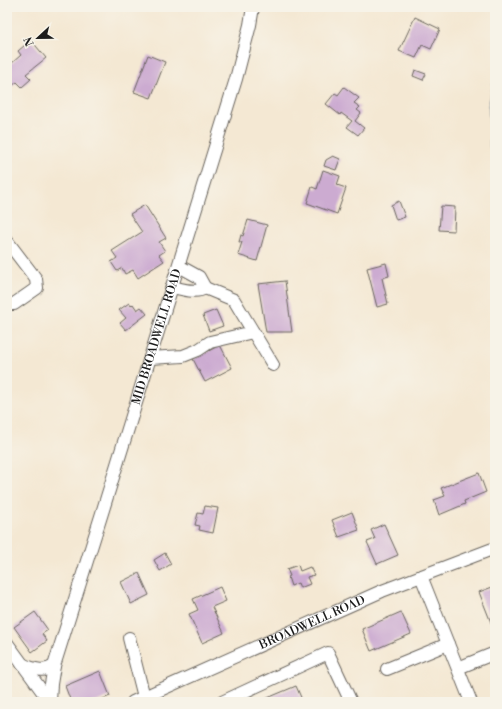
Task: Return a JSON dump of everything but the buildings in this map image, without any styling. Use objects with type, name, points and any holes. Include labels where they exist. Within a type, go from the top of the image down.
[{"type":"street","name":"MID BROADWELL ROAD","points":[[50,702],[50,684],[54,666],[236,79],[250,25],[253,7]]},
{"type":"street","points":[[7,241],[36,279],[37,288],[14,304],[7,304]]},
{"type":"street","points":[[179,266],[199,277],[205,288],[234,300],[273,365]]},
{"type":"street","points":[[172,287],[191,291],[202,290],[205,288]]},
{"type":"street","points":[[150,358],[183,356],[198,350],[210,342],[253,332]]},
{"type":"street","name":"BROADWELL ROAD","points":[[141,700],[367,598],[495,548]]},
{"type":"street","points":[[421,576],[471,702]]},
{"type":"street","points":[[129,638],[141,700]]},
{"type":"street","points":[[7,643],[50,702]]},
{"type":"street","points":[[387,669],[448,644]]},
{"type":"street","points":[[222,702],[328,653],[351,702]]},
{"type":"street","points":[[458,668],[495,653]]},
{"type":"street","points":[[22,664],[36,670],[42,670],[54,666]]},
{"type":"water","points":[[495,75],[495,160],[490,147],[489,105]]}]
